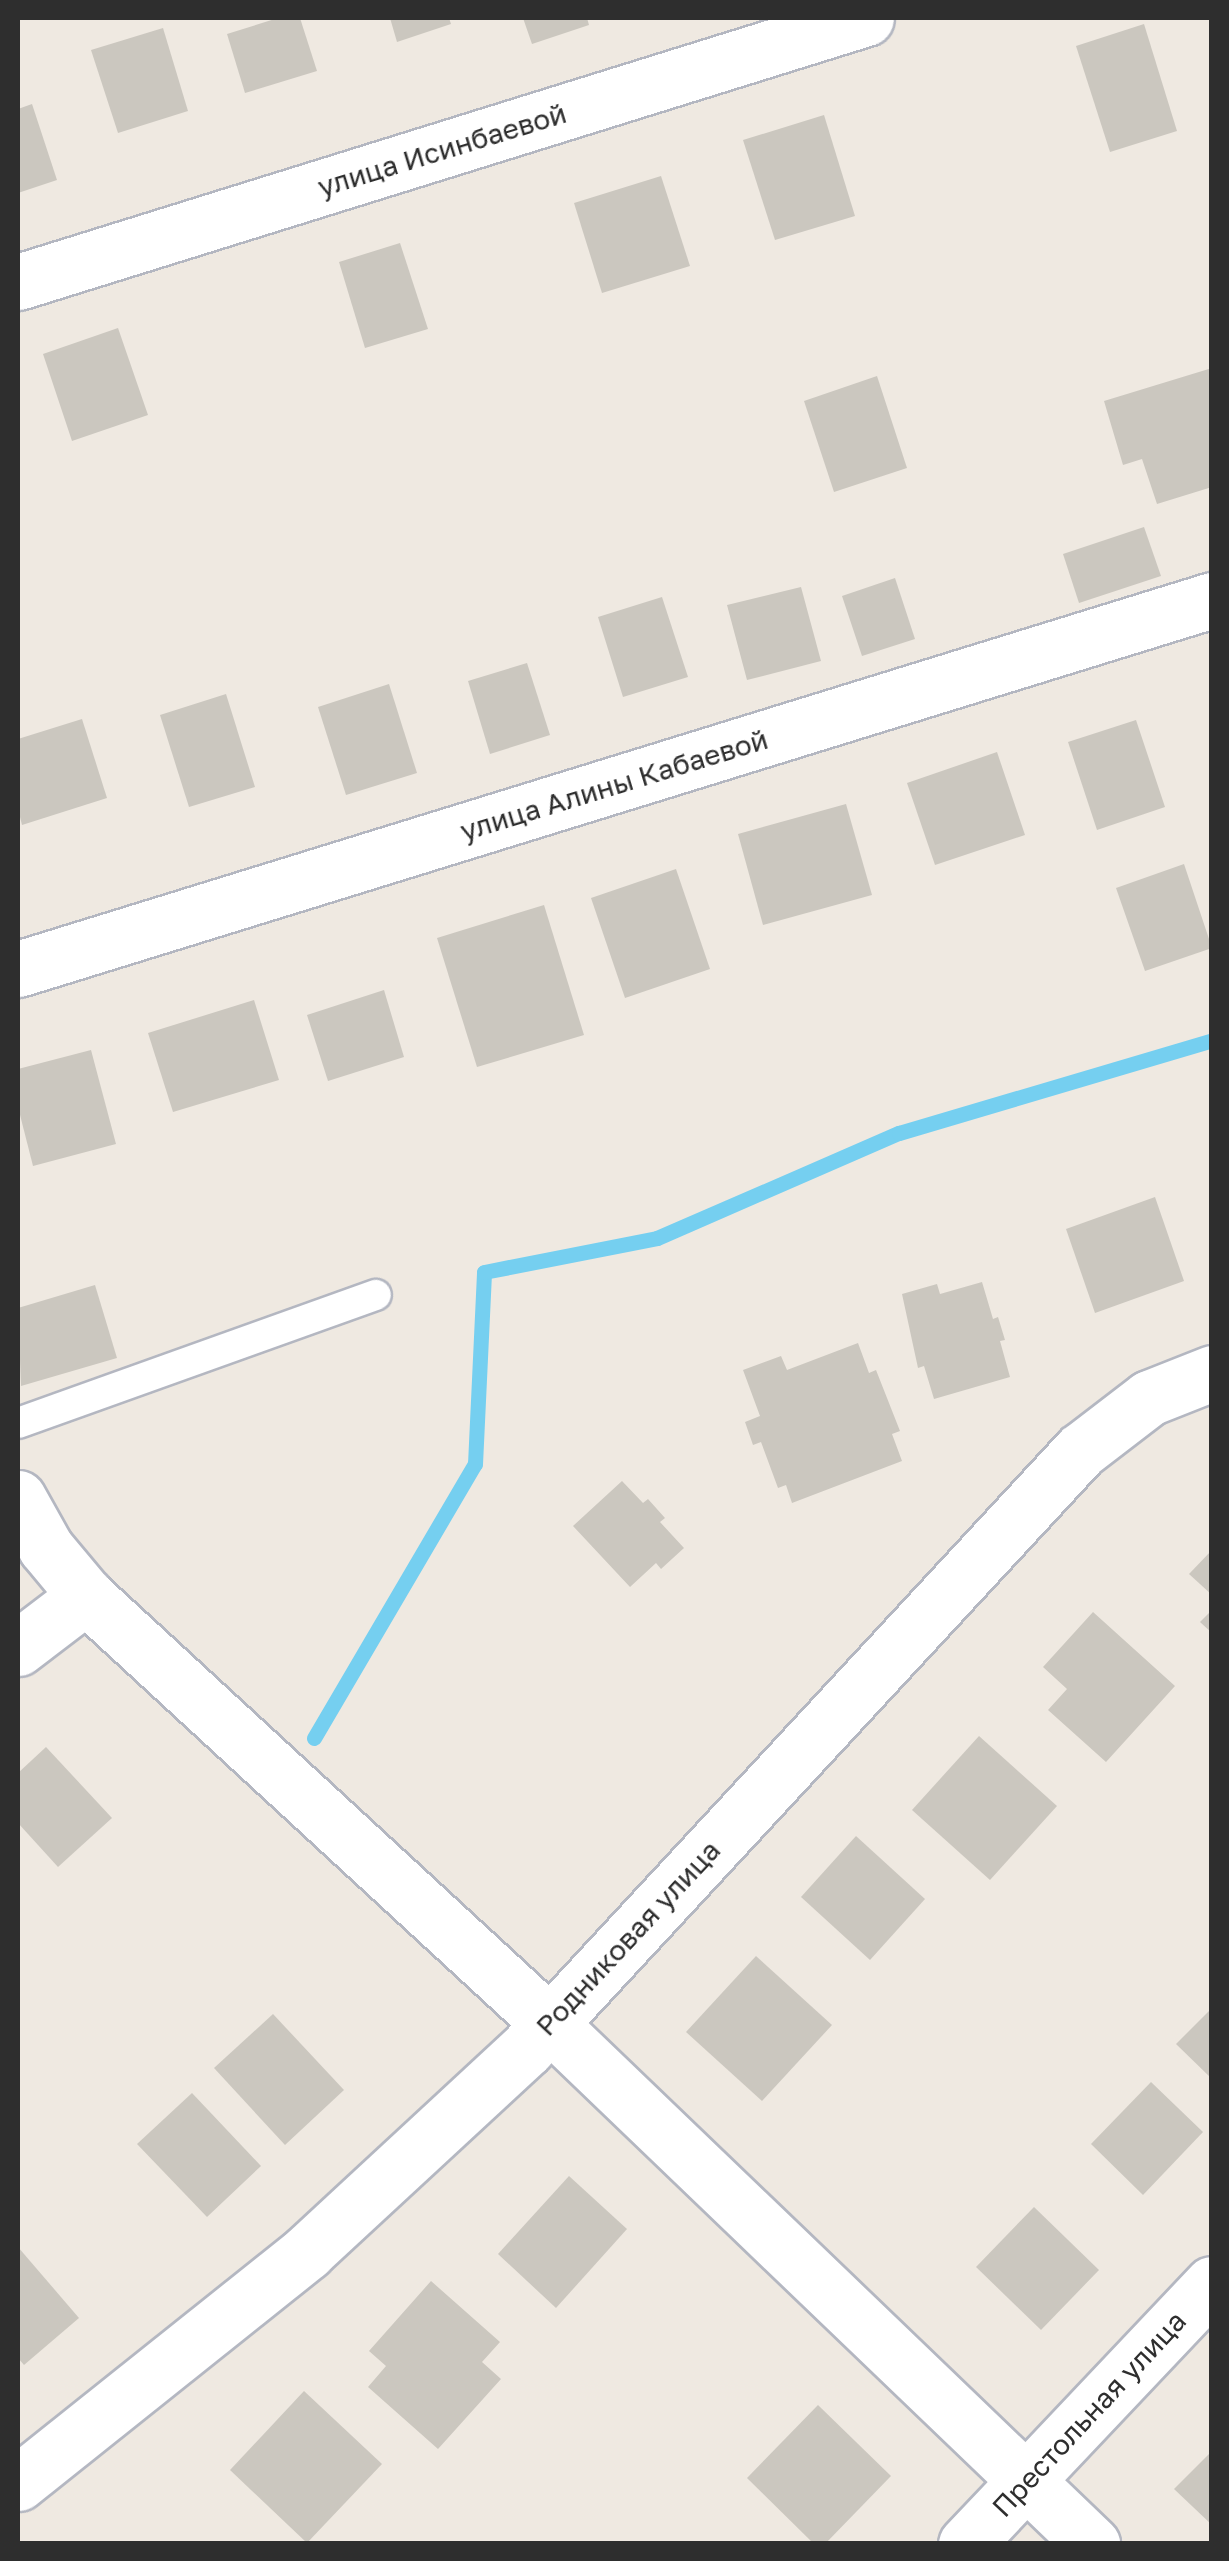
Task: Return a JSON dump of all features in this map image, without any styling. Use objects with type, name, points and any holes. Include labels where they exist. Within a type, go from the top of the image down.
[{"type":"street","name":"улица Исинбаевой","points":[[18,282],[866,18]]},
{"type":"street","name":"улица Алины Кабаевой","points":[[18,969],[1212,600]]},
{"type":"street","name":"Родниковая улица","points":[[18,2482],[307,2252],[549,2023],[1080,1451],[1150,1398],[1212,1373]]},
{"type":"street","points":[[18,1498],[46,1548],[86,1596],[549,2023],[1092,2544]]},
{"type":"street","points":[[18,1648],[86,1596]]},
{"type":"street","name":"Престольная улица","points":[[966,2544],[1212,2284]]},
{"type":"lane","points":[[18,1423],[376,1296]]},
{"type":"building","points":[[278,18],[300,18],[317,71],[245,93],[227,34]]},
{"type":"building","points":[[390,18],[449,18],[451,24],[397,42]]},
{"type":"building","points":[[523,18],[587,18],[589,25],[532,44]]},
{"type":"building","points":[[1144,24],[1177,131],[1110,152],[1076,46]]},
{"type":"building","points":[[163,28],[188,111],[118,133],[91,50]]},
{"type":"building","points":[[32,104],[57,180],[18,193],[18,109]]},
{"type":"building","points":[[824,115],[855,216],[775,240],[743,140]]},
{"type":"building","points":[[661,176],[690,266],[602,293],[574,203]]},
{"type":"building","points":[[400,243],[428,329],[365,348],[339,262]]},
{"type":"building","points":[[118,328],[148,415],[72,441],[43,354]]},
{"type":"building","points":[[1212,368],[1212,487],[1157,504],[1142,459],[1123,465],[1104,401]]},
{"type":"building","points":[[877,376],[907,468],[834,492],[804,401]]},
{"type":"building","points":[[1144,527],[1161,576],[1079,603],[1063,554]]},
{"type":"building","points":[[895,578],[915,639],[862,656],[842,596]]},
{"type":"building","points":[[801,587],[821,661],[747,680],[727,605]]},
{"type":"building","points":[[662,597],[688,677],[623,697],[598,617]]},
{"type":"building","points":[[527,663],[550,735],[490,754],[468,681]]},
{"type":"building","points":[[389,684],[417,773],[346,795],[318,707]]},
{"type":"building","points":[[226,694],[255,787],[189,807],[160,715]]},
{"type":"building","points":[[82,719],[107,798],[22,825],[18,809],[18,739]]},
{"type":"building","points":[[1136,720],[1165,807],[1097,830],[1068,742]]},
{"type":"building","points":[[997,752],[1025,835],[935,865],[907,783]]},
{"type":"building","points":[[846,804],[872,895],[763,925],[738,834]]},
{"type":"building","points":[[1184,864],[1212,948],[1145,971],[1116,888]]},
{"type":"building","points":[[676,869],[710,969],[625,998],[591,898]]},
{"type":"building","points":[[544,905],[584,1035],[477,1067],[437,938]]},
{"type":"building","points":[[384,990],[404,1057],[328,1081],[307,1015]]},
{"type":"building","points":[[254,1000],[279,1080],[173,1112],[148,1033]]},
{"type":"building","points":[[91,1050],[116,1144],[33,1166],[18,1107],[18,1069]]},
{"type":"building","points":[[1155,1197],[1184,1281],[1095,1313],[1066,1229]]},
{"type":"building","points":[[982,1282],[993,1319],[998,1317],[1005,1340],[1000,1341],[1010,1377],[934,1399],[924,1366],[918,1368],[902,1294],[937,1284],[940,1294]]},
{"type":"building","points":[[95,1285],[117,1358],[21,1386],[18,1308]]},
{"type":"building","points":[[858,1343],[869,1373],[876,1370],[900,1431],[892,1434],[902,1461],[792,1503],[786,1485],[778,1488],[761,1442],[753,1445],[745,1422],[760,1416],[743,1370],[781,1356],[787,1370]]},
{"type":"building","points":[[622,1481],[643,1503],[648,1499],[665,1518],[660,1522],[684,1548],[661,1569],[656,1563],[630,1587],[573,1526]]},
{"type":"building","points":[[1212,1550],[1212,1595],[1189,1574]]},
{"type":"building","points":[[1212,1610],[1212,1633],[1200,1622]]},
{"type":"building","points":[[1093,1612],[1175,1686],[1106,1762],[1048,1710],[1067,1689],[1043,1667]]},
{"type":"building","points":[[979,1736],[1057,1806],[990,1880],[912,1810]]},
{"type":"building","points":[[46,1747],[112,1818],[58,1867],[18,1823],[18,1773]]},
{"type":"building","points":[[856,1836],[925,1899],[870,1960],[801,1897]]},
{"type":"building","points":[[756,1956],[832,2025],[762,2101],[686,2032]]},
{"type":"building","points":[[1212,2008],[1212,2079],[1176,2044]]},
{"type":"building","points":[[273,2014],[344,2090],[285,2145],[214,2068]]},
{"type":"building","points":[[1151,2082],[1203,2132],[1143,2195],[1091,2144]]},
{"type":"building","points":[[192,2093],[261,2166],[207,2217],[137,2144]]},
{"type":"building","points":[[569,2176],[627,2229],[556,2308],[498,2254]]},
{"type":"building","points":[[1034,2207],[1099,2270],[1041,2330],[976,2267]]},
{"type":"building","points":[[18,2247],[79,2318],[24,2365],[18,2358]]},
{"type":"building","points":[[431,2281],[500,2342],[482,2362],[501,2379],[438,2449],[368,2387],[386,2366],[369,2351]]},
{"type":"building","points":[[304,2391],[382,2464],[307,2543],[230,2470]]},
{"type":"building","points":[[818,2405],[891,2476],[825,2544],[814,2544],[747,2478]]},
{"type":"building","points":[[1212,2451],[1212,2525],[1174,2489]]},
{"type":"waterway","points":[[314,1738],[475,1464],[484,1272],[657,1238],[899,1133],[1212,1040]]}]
